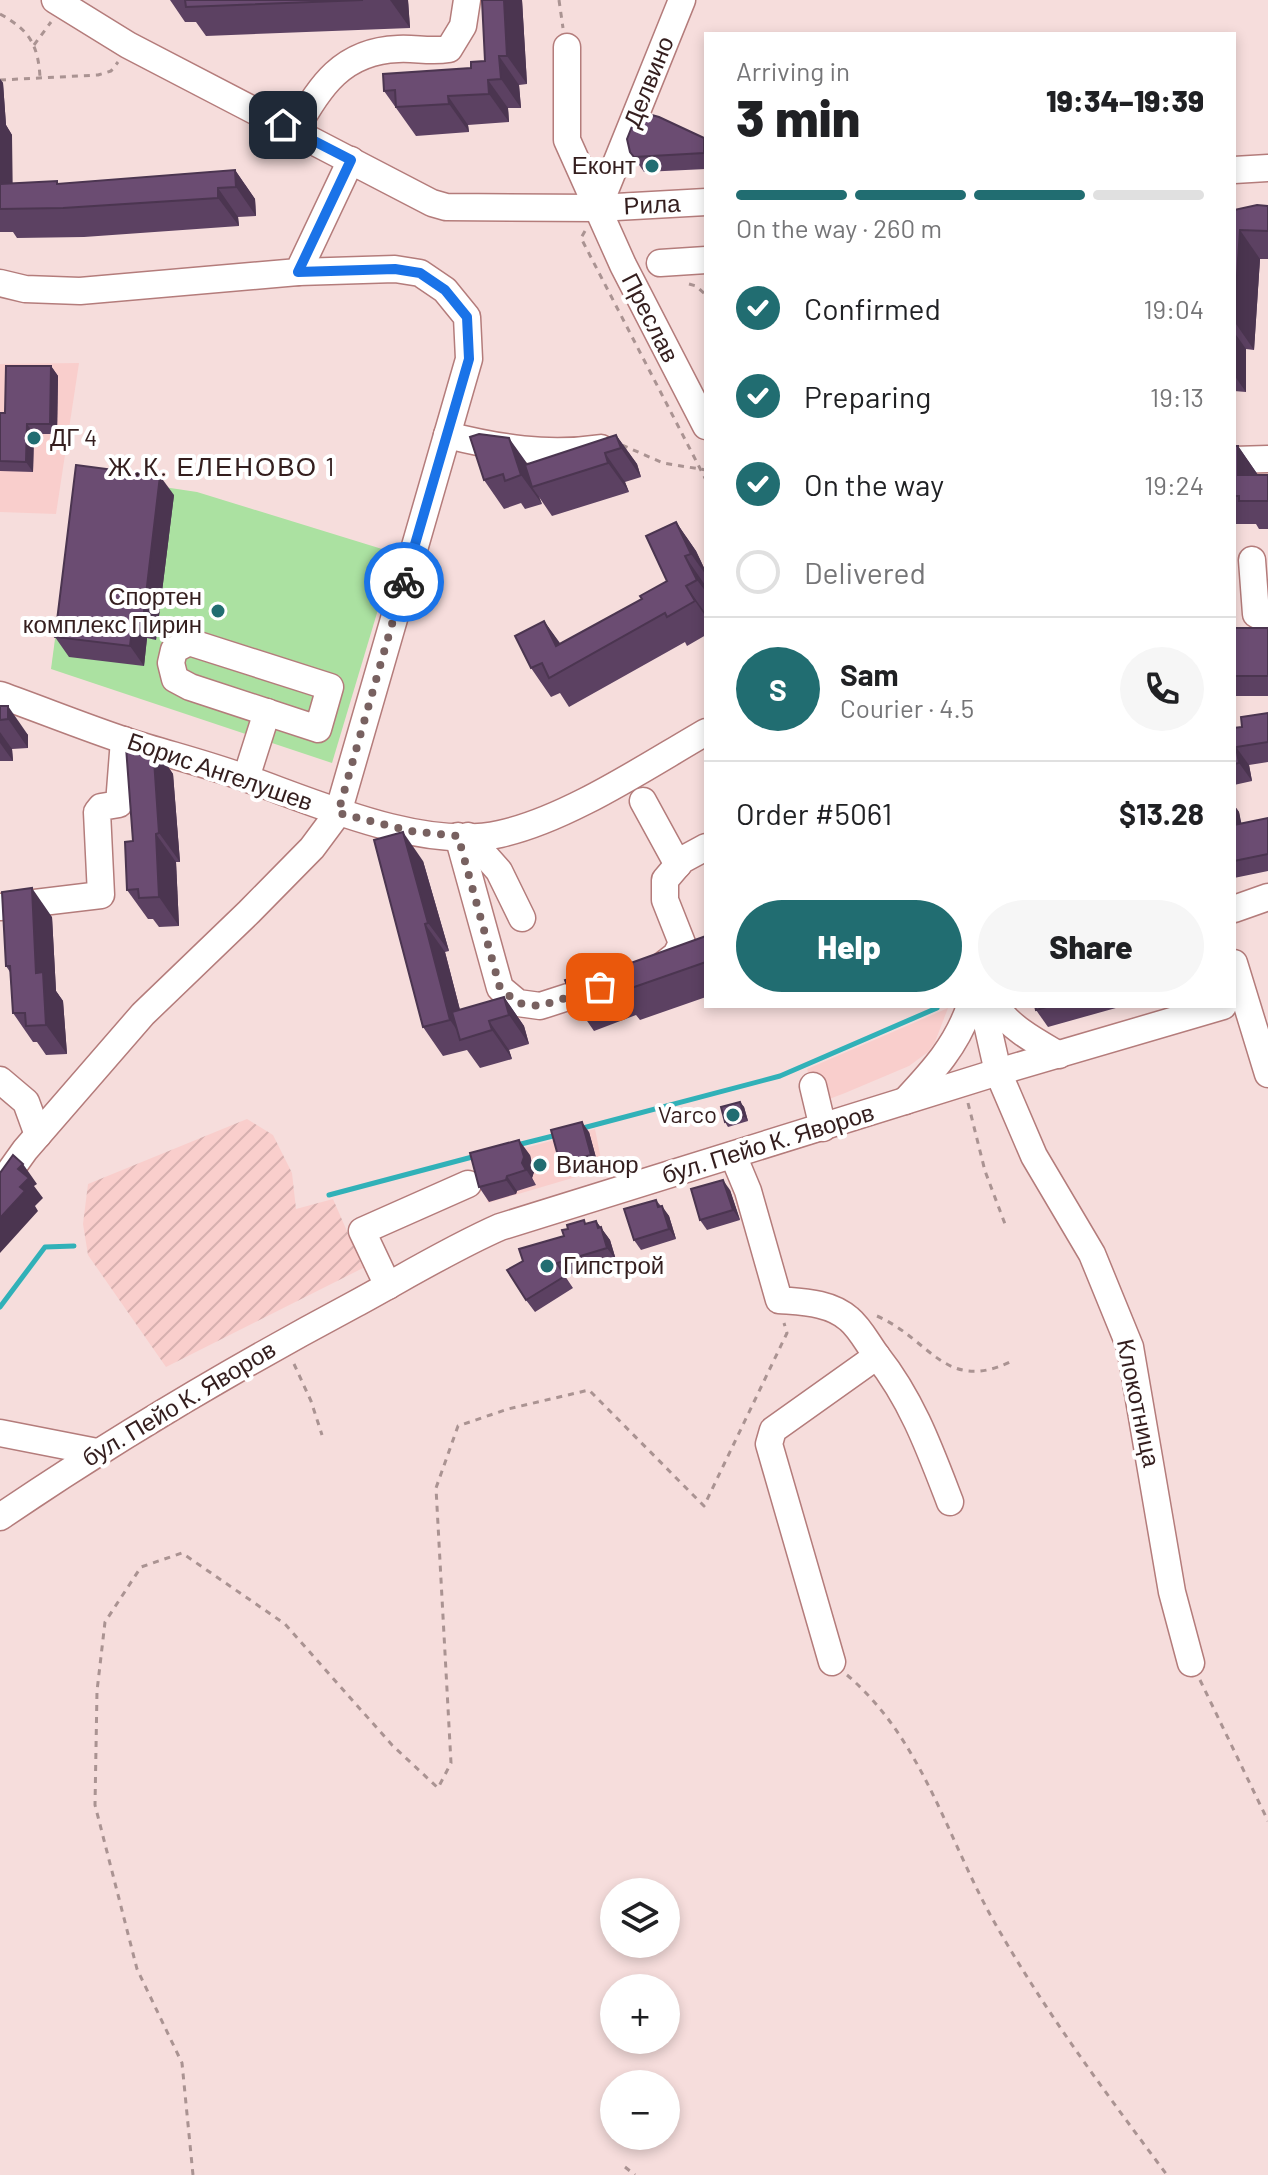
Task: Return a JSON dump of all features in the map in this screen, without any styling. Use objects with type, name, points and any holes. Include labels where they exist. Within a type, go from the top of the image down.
[{"type":"street","points":[[295,131],[308,106],[344,64],[369,52],[449,49],[463,26],[467,0]]},
{"type":"street","name":"Делвино","points":[[598,208],[682,0]]},
{"type":"street","name":"Рила","points":[[55,8],[418,197],[446,207],[598,208],[704,202]]},
{"type":"street","name":"Преслав","points":[[567,47],[567,140],[623,265],[704,422]]},
{"type":"street","points":[[298,272],[351,160]]},
{"type":"street","points":[[1236,170],[1268,168]]},
{"type":"street","points":[[660,263],[704,260]]},
{"type":"street","points":[[0,283],[25,289],[80,291],[298,272],[395,269],[420,273],[445,290],[467,317],[469,359],[338,813],[312,848],[143,1014],[38,1135],[0,1185]]},
{"type":"street","points":[[447,435],[497,448],[550,453],[621,444]]},
{"type":"street","points":[[1236,460],[1268,459]]},
{"type":"street","points":[[1252,560],[1256,614],[1268,620]]},
{"type":"street","points":[[189,642],[204,645],[330,687],[318,729],[267,712],[190,687],[175,679],[171,663],[174,650],[189,642]]},
{"type":"street","name":"Борис Ангелушев","points":[[0,695],[124,740],[246,778],[338,813],[410,831],[463,836],[497,835],[542,822],[704,733]]},
{"type":"street","points":[[246,778],[267,712]]},
{"type":"street","points":[[0,907],[101,895],[97,812],[101,807],[119,804],[124,740]]},
{"type":"street","points":[[643,801],[678,865]]},
{"type":"street","points":[[463,836],[500,988],[518,1003],[540,1006],[660,968],[676,955],[682,943],[665,900],[665,880],[682,860],[704,848]]},
{"type":"street","points":[[463,836],[499,871],[522,918]]},
{"type":"street","points":[[1236,908],[1268,897]]},
{"type":"street","points":[[1236,971],[1243,1000],[1263,1041],[1268,1074]]},
{"type":"street","points":[[904,1103],[951,1047],[963,1028],[969,1008]]},
{"type":"street","points":[[983,1008],[998,1072]]},
{"type":"street","points":[[996,1008],[1007,1022],[1059,1055]]},
{"type":"street","name":"бул. Пейо К. Яворов","points":[[0,1517],[97,1452],[283,1342],[500,1227],[998,1072],[1216,1008]]},
{"type":"street","name":"Клокотница","points":[[998,1072],[1034,1156],[1092,1254],[1130,1347],[1172,1592],[1191,1663]]},
{"type":"street","points":[[0,1080],[26,1102],[38,1135]]},
{"type":"street","points":[[813,1086],[823,1128]]},
{"type":"street","points":[[733,1155],[748,1191],[779,1300],[819,1304],[849,1319],[908,1400],[950,1502]]},
{"type":"street","points":[[388,1286],[362,1231],[468,1184]]},
{"type":"street","points":[[832,1662],[785,1505],[769,1444],[770,1437],[773,1430],[877,1356]]},
{"type":"street","points":[[0,1433],[97,1452]]},
{"type":"path","points":[[559,0],[567,47]]},
{"type":"path","points":[[34,45],[55,8]]},
{"type":"path","points":[[0,14],[18,24],[34,45],[39,59],[40,78]]},
{"type":"path","points":[[0,80],[98,75],[111,71],[122,56]]},
{"type":"path","points":[[581,238],[703,469]]},
{"type":"path","points":[[685,283],[696,286],[704,293]]},
{"type":"path","points":[[621,444],[663,463],[703,469]]},
{"type":"path","points":[[964,1083],[985,1171],[1005,1224]]},
{"type":"path","points":[[193,2175],[182,2063],[137,1969],[95,1805],[97,1691],[105,1622],[141,1567],[182,1553],[285,1624],[392,1745],[438,1788],[451,1763],[436,1488],[458,1426],[508,1409],[589,1390],[704,1506],[787,1333],[779,1300]]},
{"type":"path","points":[[872,1314],[885,1319],[955,1369],[981,1372],[1010,1362]]},
{"type":"path","points":[[283,1342],[311,1401],[322,1435]]},
{"type":"path","points":[[832,1662],[868,1692],[899,1730],[992,1918],[1076,2053],[1167,2175]]},
{"type":"path","points":[[1191,1663],[1268,1821]]},
{"type":"path","points":[[625,2167],[635,2175]]},
{"type":"shaded area","name":"ДГ 4","points":[[79,363],[56,514],[0,512],[0,364]]},
{"type":"shaded area","points":[[948,1008],[935,1042],[928,1052],[909,1066],[824,1101],[817,1098],[807,1069]]},
{"type":"shaded area","points":[[247,1119],[273,1135],[292,1173],[296,1209],[333,1199],[363,1268],[166,1367],[88,1255],[83,1224],[88,1184]]},
{"type":"shaded area","name":"Вианор","points":[[595,1129],[603,1169],[488,1203],[476,1161]]},
{"type":"green space","name":"Спортен комплекс Пирин","points":[[77,474],[197,492],[395,553],[332,763],[51,669]]},
{"type":"building","points":[[185,0],[363,0],[186,7]]},
{"type":"building","points":[[482,0],[504,0],[507,56],[499,56],[501,79],[488,80],[489,94],[448,96],[449,104],[396,107],[395,90],[384,91],[383,74],[471,68],[471,62],[485,61]]},
{"type":"building","points":[[641,112],[704,138],[704,153],[634,157],[627,139],[637,114]]},
{"type":"building","points":[[235,170],[236,187],[218,188],[218,198],[0,209],[0,184],[57,181],[57,184]]},
{"type":"building","points":[[1268,206],[1268,231],[1240,230],[1236,291],[1236,210]]},
{"type":"building","points":[[6,366],[51,366],[50,424],[27,424],[26,462],[0,461],[0,413],[5,413]]},
{"type":"building","points":[[479,434],[509,438],[521,475],[505,481],[503,474],[484,480],[470,437]]},
{"type":"building","points":[[616,435],[621,448],[605,453],[608,463],[532,487],[525,465]]},
{"type":"building","points":[[1236,446],[1238,475],[1268,475],[1268,501],[1239,501],[1239,496],[1236,496]]},
{"type":"building","points":[[76,465],[160,476],[143,620],[133,619],[130,646],[55,637]]},
{"type":"building","points":[[676,522],[691,554],[685,556],[697,580],[686,586],[695,601],[667,617],[665,613],[549,678],[542,663],[531,668],[515,636],[544,621],[556,646],[642,599],[640,596],[667,581],[646,536]]},
{"type":"building","points":[[1236,628],[1268,628],[1268,676],[1236,676]]},
{"type":"building","points":[[0,706],[8,706],[8,719],[0,720]]},
{"type":"building","points":[[1268,713],[1268,742],[1236,747],[1236,728],[1242,727],[1241,717]]},
{"type":"building","points":[[153,745],[159,833],[156,834],[159,897],[139,898],[138,889],[127,890],[125,842],[133,841],[126,747]]},
{"type":"building","points":[[1268,818],[1268,854],[1236,861],[1236,825]]},
{"type":"building","points":[[403,832],[450,1020],[423,1027],[374,840]]},
{"type":"building","points":[[32,888],[36,973],[43,972],[46,1025],[26,1026],[25,1013],[13,1013],[10,966],[6,966],[2,892]]},
{"type":"building","points":[[704,937],[704,963],[620,992],[617,985],[574,1002],[565,980],[615,964],[617,968]]},
{"type":"building","points":[[504,997],[509,1015],[489,1021],[492,1030],[460,1040],[452,1012]]},
{"type":"building","points":[[740,1102],[744,1116],[725,1122],[721,1107]]},
{"type":"building","points":[[582,1122],[591,1155],[560,1163],[551,1130]]},
{"type":"building","points":[[519,1140],[526,1170],[507,1176],[506,1180],[479,1187],[470,1153]]},
{"type":"building","points":[[13,1155],[23,1164],[18,1169],[29,1178],[20,1187],[25,1191],[0,1218],[0,1173]]},
{"type":"building","points":[[723,1180],[733,1210],[700,1220],[691,1189]]},
{"type":"building","points":[[656,1200],[658,1207],[662,1206],[669,1229],[634,1240],[624,1209]]},
{"type":"building","points":[[584,1220],[585,1224],[596,1221],[598,1228],[601,1227],[607,1248],[557,1263],[565,1276],[526,1300],[507,1270],[523,1261],[519,1249],[564,1236],[562,1230],[568,1229],[567,1225]]},
{"type":"waterway","points":[[583,1128],[780,1076],[937,1008]]},
{"type":"waterway","points":[[517,1145],[557,1135]]},
{"type":"waterway","points":[[329,1195],[476,1156]]},
{"type":"waterway","points":[[0,1307],[45,1247],[74,1246]]},
{"type":"way so far","points":[[404,582],[338,813],[410,831],[458,836],[500,988],[518,1003],[540,1006],[600,987]]},
{"type":"place","name":"Еконт","points":[[652,166]]},
{"type":"place","name":"ДГ 4","points":[[34,438]]},
{"type":"place","name":"Спортен комплекс Пирин","points":[[218,611]]},
{"type":"place","name":"Varco","points":[[733,1115]]},
{"type":"place","name":"Вианор","points":[[540,1165]]},
{"type":"place","name":"Гипстрой","points":[[547,1266]]},
{"type":"district","name":"Ж.К. ЕЛЕНОВО 1","points":[[222,467]]},
{"type":"route","points":[[283,125],[351,160],[298,272],[395,269],[420,273],[445,290],[467,317],[469,359],[404,582]]}]
